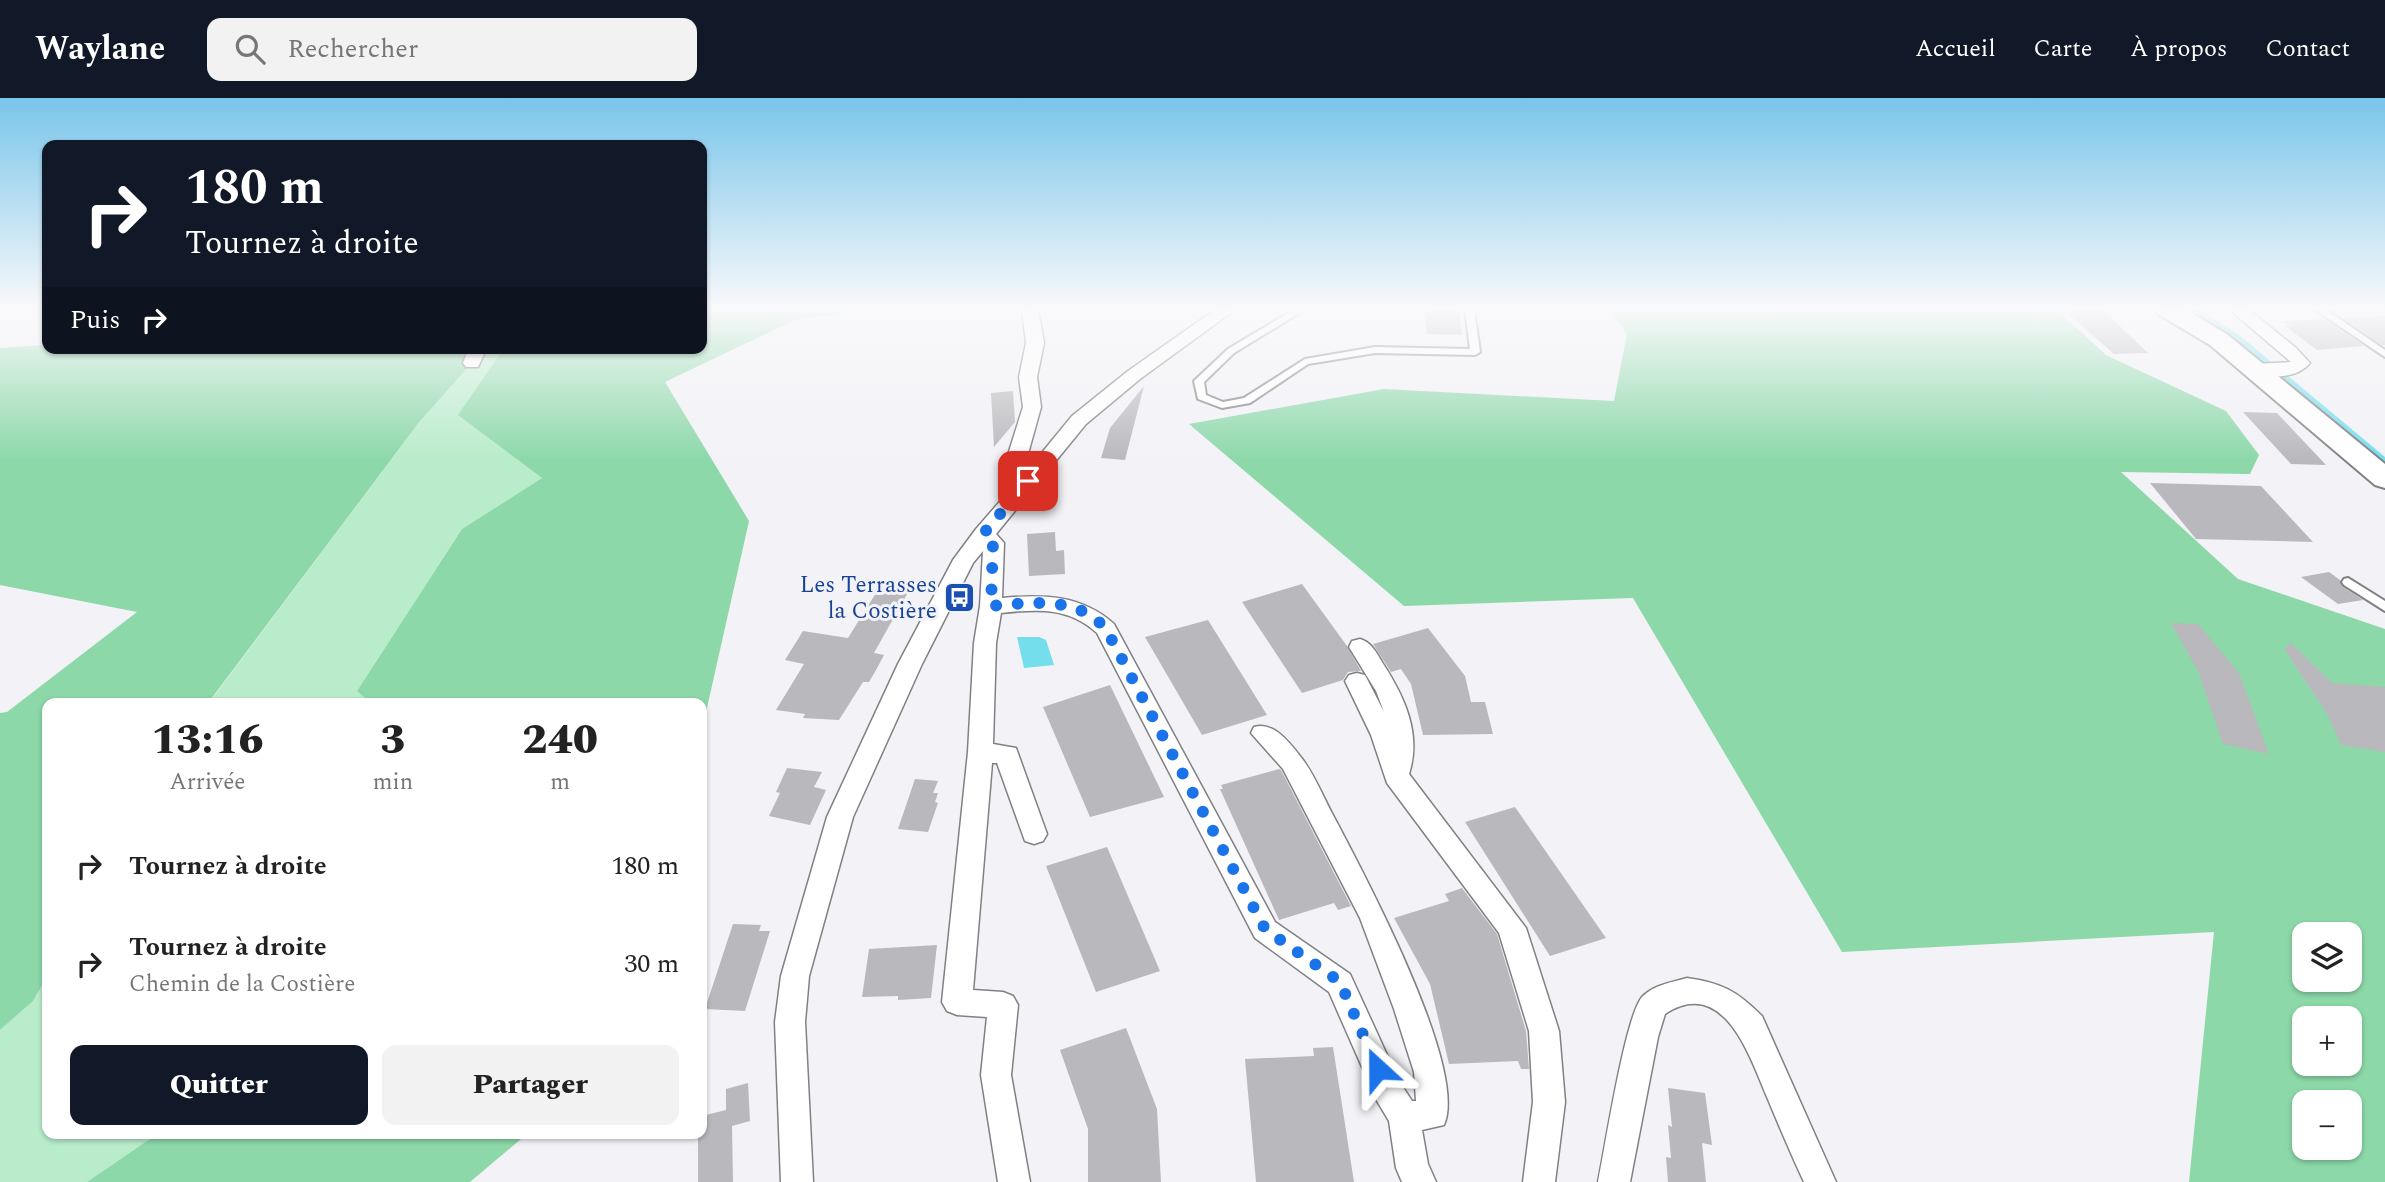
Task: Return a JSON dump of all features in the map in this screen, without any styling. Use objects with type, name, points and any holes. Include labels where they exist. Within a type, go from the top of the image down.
[{"type":"street","points":[[1032,360],[1028,377],[1032,407],[1016,461],[1019,468],[1033,474]]},
{"type":"street","points":[[797,1182],[790,1022],[795,976],[840,817],[853,783],[964,560],[1033,474],[1096,404],[1156,360]]},
{"type":"street","points":[[2247,360],[2385,478]]},
{"type":"street","points":[[2262,370],[2292,370],[2301,363],[2298,360]]},
{"type":"street","points":[[983,534],[993,543],[991,606],[985,643],[980,751],[957,1002],[1003,1005],[996,1075],[1014,1182]]},
{"type":"street","points":[[991,606],[1060,604],[1094,616],[1106,629],[1265,929],[1340,982],[1388,1091],[1404,1117],[1412,1168],[1420,1182]]},
{"type":"street","points":[[1360,647],[1385,683],[1400,721],[1403,756],[1396,776]]},
{"type":"street","points":[[1357,681],[1382,735],[1396,776],[1512,928],[1544,1031],[1549,1102],[1539,1182]]},
{"type":"street","points":[[1263,733],[1292,763],[1373,917],[1409,1009],[1429,1072],[1433,1114],[1404,1117]]},
{"type":"street","points":[[980,751],[1007,755],[1034,834]]},
{"type":"street","points":[[1614,1182],[1643,1037],[1654,1006],[1670,995],[1688,991],[1710,994],[1730,1004],[1751,1025],[1820,1182]]},
{"type":"lane","points":[[1222,360],[1199,381],[1201,397],[1222,405],[1247,401],[1305,362],[1319,360]]},
{"type":"lane","points":[[2348,582],[2385,607]]},
{"type":"green space","points":[[0,360],[473,360],[420,421],[212,698],[42,698],[42,986],[33,1001],[0,1030],[0,713],[7,712],[137,612],[0,585]]},
{"type":"green space","points":[[473,360],[496,360],[459,415],[542,478],[462,529],[357,691],[366,698],[212,698],[420,421]]},
{"type":"green space","points":[[496,360],[712,360],[665,382],[749,521],[707,708],[707,698],[365,698],[357,691],[462,529],[542,478],[458,415]]},
{"type":"green space","points":[[1622,360],[2116,360],[2226,411],[2259,455],[2250,474],[2121,472],[2238,579],[2385,629],[2385,1182],[2189,1182],[2214,932],[1842,952],[1633,598],[1404,606],[1189,424],[1384,389],[1614,401]]},
{"type":"green space","points":[[42,986],[42,1139],[150,1139],[87,1182],[0,1182],[0,1030],[33,1001]]},
{"type":"green space","points":[[150,1139],[521,1139],[470,1182],[87,1182]]},
{"type":"water","points":[[1017,637],[1039,637],[1046,640],[1054,665],[1024,668]]},
{"type":"building","points":[[1144,386],[1125,460],[1101,458],[1110,428]]},
{"type":"building","points":[[1013,391],[1015,422],[994,447],[991,393]]},
{"type":"building","points":[[2243,412],[2277,413],[2326,465],[2291,464]]},
{"type":"building","points":[[2150,483],[2261,486],[2313,542],[2196,539]]},
{"type":"building","points":[[1055,532],[1056,551],[1064,550],[1065,574],[1029,576],[1027,534]]},
{"type":"building","points":[[2329,572],[2340,580],[2343,587],[2363,600],[2338,604],[2301,577]]},
{"type":"building","points":[[886,584],[911,587],[874,653],[884,655],[876,670],[869,682],[863,682],[839,720],[803,718],[805,714],[776,710],[804,664],[785,660],[803,631],[848,638],[876,593],[881,593]]},
{"type":"building","points":[[1302,584],[1347,646],[1361,671],[1348,672],[1343,680],[1302,693],[1242,602]]},
{"type":"building","points":[[1208,620],[1267,715],[1202,735],[1145,637]]},
{"type":"building","points":[[2171,623],[2198,624],[2239,673],[2269,754],[2223,744],[2198,671]]},
{"type":"building","points":[[1428,628],[1465,676],[1471,702],[1485,702],[1493,734],[1423,735],[1411,684],[1401,669],[1391,672],[1373,644]]},
{"type":"building","points":[[2291,643],[2332,683],[2385,687],[2385,752],[2341,745],[2327,714],[2284,649]]},
{"type":"building","points":[[1110,685],[1164,797],[1090,817],[1043,707]]},
{"type":"building","points":[[787,768],[822,772],[814,787],[826,790],[810,825],[769,816],[780,793],[776,792]]},
{"type":"building","points":[[1279,769],[1351,906],[1338,910],[1334,903],[1279,920],[1220,789],[1223,789],[1221,785]]},
{"type":"building","points":[[915,779],[938,781],[933,793],[938,793],[935,802],[938,803],[928,832],[898,829]]},
{"type":"building","points":[[1515,807],[1606,938],[1550,956],[1465,822]]},
{"type":"building","points":[[1107,847],[1160,971],[1096,992],[1046,866]]},
{"type":"building","points":[[1462,888],[1497,934],[1526,1031],[1529,1069],[1521,1069],[1518,1061],[1449,1064],[1430,984],[1394,918],[1449,901],[1445,894]]},
{"type":"building","points":[[733,924],[761,925],[759,931],[770,931],[745,1011],[707,1009]]},
{"type":"building","points":[[937,945],[931,998],[898,1000],[898,996],[862,997],[869,949]]},
{"type":"building","points":[[1126,1028],[1157,1109],[1161,1182],[1088,1182],[1088,1129],[1060,1050]]},
{"type":"building","points":[[1333,1047],[1354,1182],[1256,1182],[1245,1059],[1314,1056],[1313,1048]]},
{"type":"building","points":[[748,1083],[750,1121],[732,1126],[733,1182],[698,1182],[698,1139],[707,1139],[707,1115],[726,1110],[726,1089]]},
{"type":"building","points":[[1668,1088],[1705,1093],[1712,1145],[1702,1143],[1706,1182],[1668,1182],[1666,1157],[1671,1158],[1668,1125],[1672,1127]]},
{"type":"waterway","points":[[2264,360],[2385,461]]},
{"type":"place","name":"Les Terrasses la Costière","points":[[960,598]]},
{"type":"route","points":[[1028,481],[983,534],[991,539],[994,548],[991,606],[1060,604],[1078,608],[1094,616],[1106,629],[1265,929],[1340,982],[1378,1069]]}]
